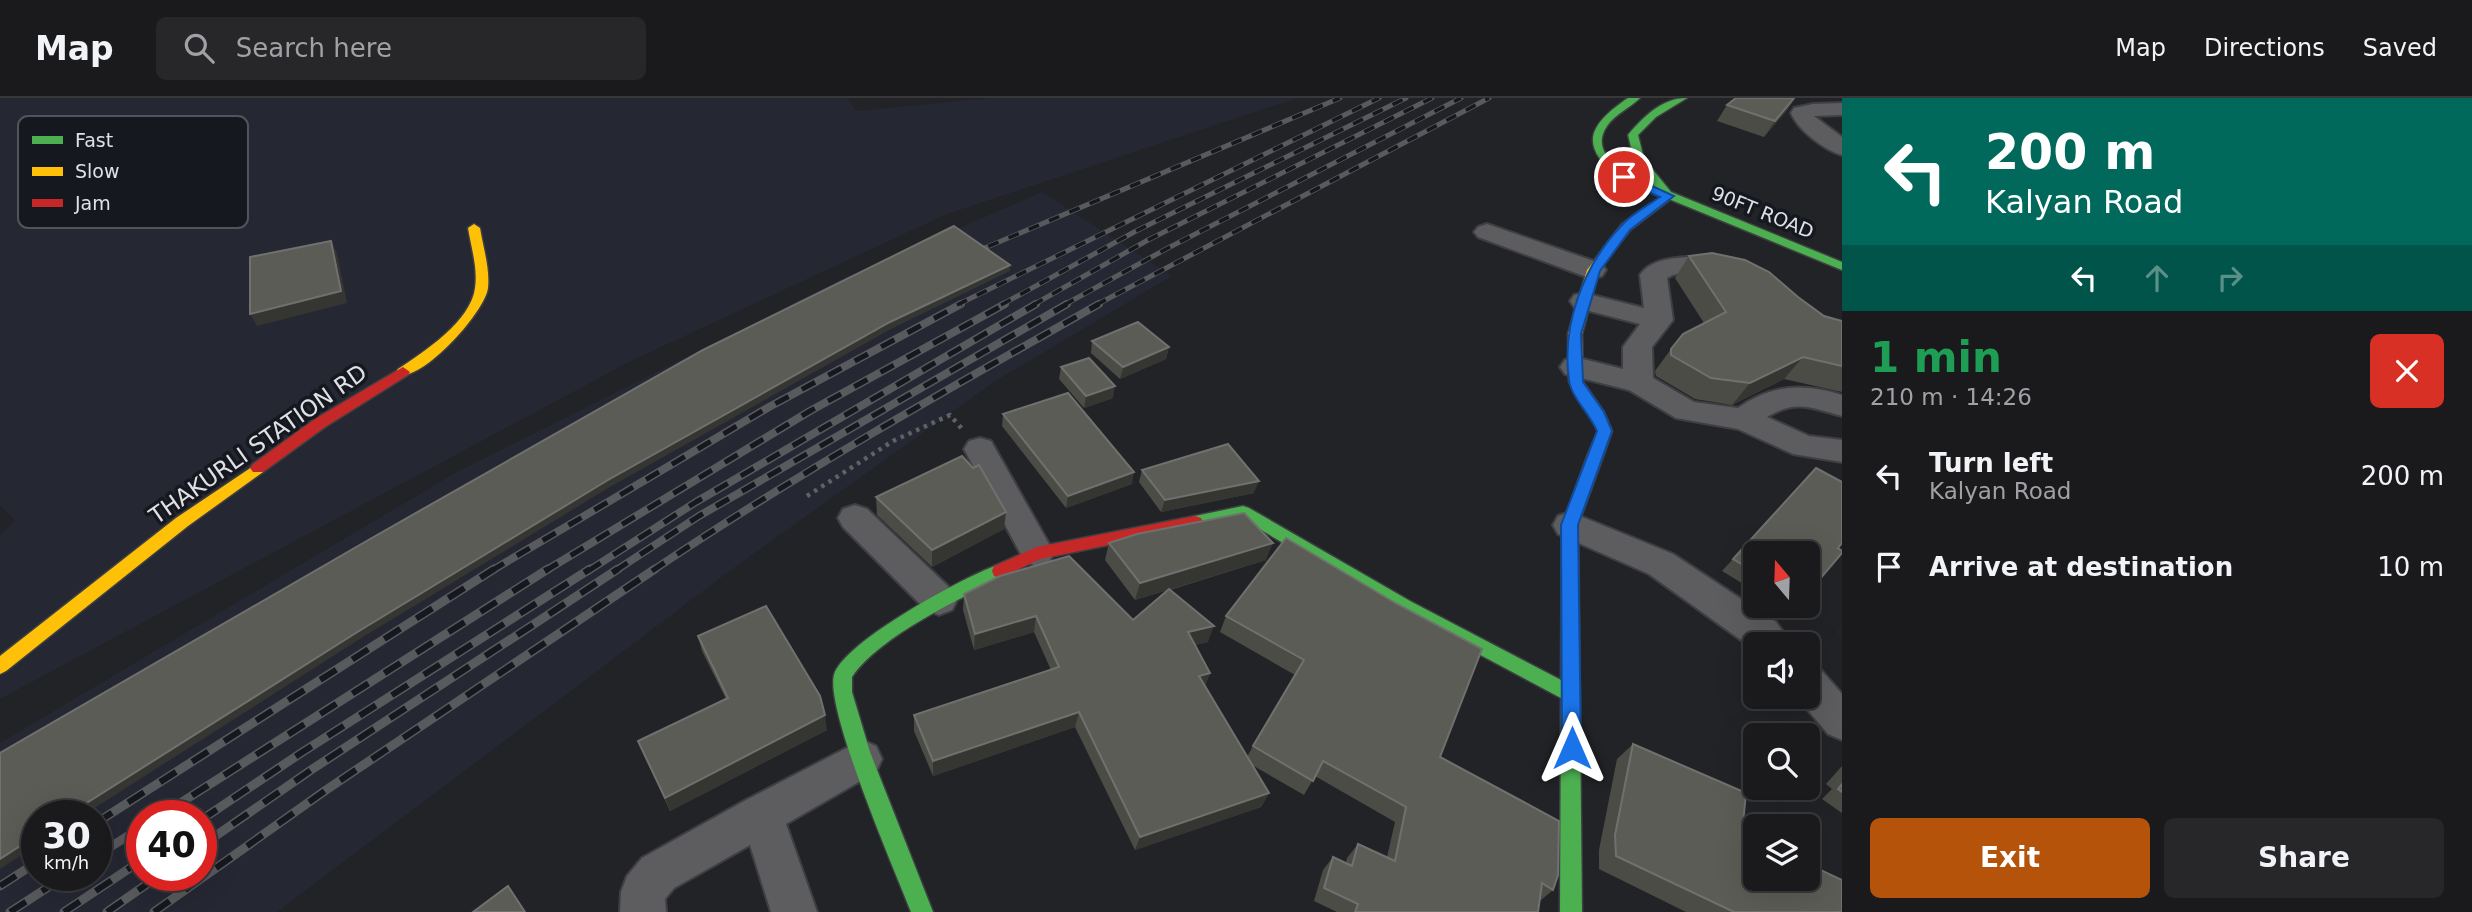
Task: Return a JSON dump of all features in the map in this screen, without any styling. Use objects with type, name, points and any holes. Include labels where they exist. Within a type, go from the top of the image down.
[{"type":"street","points":[[1597,127],[1611,113],[1635,98]]},
{"type":"street","points":[[1572,912],[1570,525],[1605,431],[1597,412],[1581,394],[1576,382],[1575,334],[1593,270],[1626,227],[1668,196],[1632,148],[1633,135],[1651,115],[1682,98]]},
{"type":"street","points":[[1828,98],[1842,103]]},
{"type":"street","points":[[1842,109],[1802,113],[1805,120],[1842,148]]},
{"type":"street","points":[[1597,127],[1633,135]]},
{"type":"street","name":"90FT ROAD","points":[[1597,127],[1595,145],[1602,159],[1624,177],[1842,266]]},
{"type":"street","name":"THAKURLI STATION RD","points":[[0,666],[182,522],[298,438],[434,353],[463,322],[482,291],[474,228]]},
{"type":"street","points":[[1487,232],[1593,270]]},
{"type":"street","points":[[1659,320],[1653,275],[1658,270],[1706,265],[1741,273],[1754,279]]},
{"type":"street","points":[[1584,301],[1659,320]]},
{"type":"street","points":[[1639,383],[1635,356],[1639,341],[1659,320]]},
{"type":"street","points":[[1576,368],[1639,383],[1687,411],[1744,419],[1804,446],[1842,451]]},
{"type":"street","points":[[1744,419],[1764,402],[1777,397],[1794,396],[1830,401],[1842,406]]},
{"type":"street","points":[[980,449],[1037,553]]},
{"type":"street","points":[[922,912],[862,759],[842,694],[842,677],[855,659],[939,600],[1037,553],[1242,512],[1404,606],[1572,694]]},
{"type":"street","points":[[855,518],[939,600]]},
{"type":"street","points":[[1570,525],[1661,564],[1762,632]]},
{"type":"street","points":[[1820,697],[1842,722]]},
{"type":"street","points":[[643,912],[643,892],[658,873],[862,759]]},
{"type":"street","points":[[761,814],[794,912]]},
{"type":"path","points":[[807,496],[893,440],[950,415],[980,449]]},
{"type":"shaded area","points":[[0,98],[848,98],[856,111],[990,98],[1297,98],[947,214],[631,361],[0,699],[0,535],[15,521],[0,505]]},
{"type":"shaded area","points":[[1042,192],[1172,276],[994,382],[735,567],[277,912],[0,912],[0,743],[455,473],[846,277]]},
{"type":"building","points":[[1736,98],[1794,98],[1775,121],[1727,105]]},
{"type":"building","points":[[954,226],[1010,265],[890,322],[608,480],[359,631],[91,800],[21,800],[21,845],[0,859],[0,753],[703,350]]},
{"type":"building","points":[[331,241],[341,291],[250,314],[250,257]]},
{"type":"building","points":[[1712,253],[1745,260],[1769,272],[1824,316],[1842,321],[1842,366],[1803,357],[1750,383],[1711,378],[1671,355],[1671,349],[1683,334],[1726,312],[1689,256]]},
{"type":"building","points":[[1138,322],[1169,347],[1123,367],[1092,341]]},
{"type":"building","points":[[1089,358],[1115,386],[1086,396],[1061,367]]},
{"type":"building","points":[[1068,393],[1134,472],[1068,496],[1003,414]]},
{"type":"building","points":[[1228,444],[1259,481],[1165,500],[1142,470]]},
{"type":"building","points":[[962,456],[973,468],[979,465],[1006,512],[932,550],[876,497]]},
{"type":"building","points":[[1816,468],[1842,482],[1842,543],[1838,548],[1842,553],[1820,579],[1820,541],[1749,541]]},
{"type":"building","points":[[1244,513],[1273,543],[1140,583],[1109,543],[1137,534]]},
{"type":"building","points":[[1286,538],[1397,604],[1482,649],[1440,757],[1559,821],[1558,875],[1553,890],[1542,883],[1538,912],[1355,912],[1358,904],[1324,888],[1333,857],[1352,866],[1358,844],[1395,861],[1406,807],[1323,761],[1313,781],[1253,746],[1304,660],[1226,616]]},
{"type":"building","points":[[1743,548],[1743,565],[1733,559]]},
{"type":"building","points":[[1069,556],[1133,620],[1169,589],[1214,626],[1188,632],[1210,673],[1199,676],[1269,793],[1140,837],[1079,712],[933,761],[914,715],[1059,667],[1036,616],[975,634],[964,594],[1000,576]]},
{"type":"building","points":[[766,606],[820,696],[825,715],[665,798],[638,741],[728,698],[698,636]]},
{"type":"building","points":[[1633,744],[1743,792],[1743,800],[1745,800],[1742,834],[1743,891],[1820,891],[1820,870],[1842,880],[1842,912],[1734,912],[1616,856],[1615,835]]},
{"type":"building","points":[[508,886],[525,912],[473,912]]},
{"type":"railway","points":[[968,255],[1340,98]]},
{"type":"railway","points":[[957,305],[1379,98]]},
{"type":"railway","points":[[1001,305],[1136,231],[1406,98]]},
{"type":"railway","points":[[1033,305],[1148,240],[1432,98]]},
{"type":"railway","points":[[1064,305],[1168,248],[1461,98]]},
{"type":"railway","points":[[1096,305],[1489,98]]},
{"type":"railway","points":[[491,571],[769,407],[961,304]]},
{"type":"railway","points":[[545,571],[810,411],[1005,304]]},
{"type":"railway","points":[[588,571],[696,502],[1036,304]]},
{"type":"railway","points":[[615,571],[699,516],[1067,304]]},
{"type":"railway","points":[[655,569],[817,466],[1099,304]]},
{"type":"railway","points":[[112,813],[494,569]]},
{"type":"railway","points":[[185,800],[548,569]]},
{"type":"railway","points":[[217,809],[590,569]]},
{"type":"railway","points":[[217,835],[311,770],[618,569]]},
{"type":"railway","points":[[154,912],[326,790],[655,569]]},
{"type":"railway","points":[[112,846],[126,837]]},
{"type":"railway","points":[[64,912],[126,871]]},
{"type":"railway","points":[[0,886],[21,872]]},
{"type":"railway","points":[[10,912],[42,891]]},
{"type":"railway","points":[[107,912],[137,891]]},
{"type":"traffic: fast","points":[[1635,98],[1610,116],[1597,135],[1601,155],[1624,177],[1842,266]]},
{"type":"traffic: fast","points":[[1665,192],[1639,159],[1633,135],[1652,115],[1682,98]]},
{"type":"traffic: fast","points":[[1571,912],[1570,525],[1596,454]]},
{"type":"traffic: fast","points":[[1195,522],[1243,512],[1404,606],[1571,694]]},
{"type":"traffic: fast","points":[[922,912],[860,752],[843,692],[843,676],[868,648],[889,633],[1000,571]]},
{"type":"traffic: slow","points":[[1596,454],[1605,431],[1597,412],[1576,382],[1575,334],[1593,270],[1626,227],[1668,196]]},
{"type":"traffic: slow","points":[[403,372],[459,328],[476,305],[482,279],[474,228]]},
{"type":"traffic: slow","points":[[0,666],[182,522],[258,468]]},
{"type":"traffic: jam","points":[[258,468],[320,423],[403,372]]},
{"type":"traffic: jam","points":[[1000,571],[1037,553],[1195,522]]},
{"type":"route","points":[[1572,748],[1570,525],[1605,431],[1597,412],[1581,394],[1576,382],[1575,334],[1593,270],[1626,227],[1668,196],[1624,177]]}]
